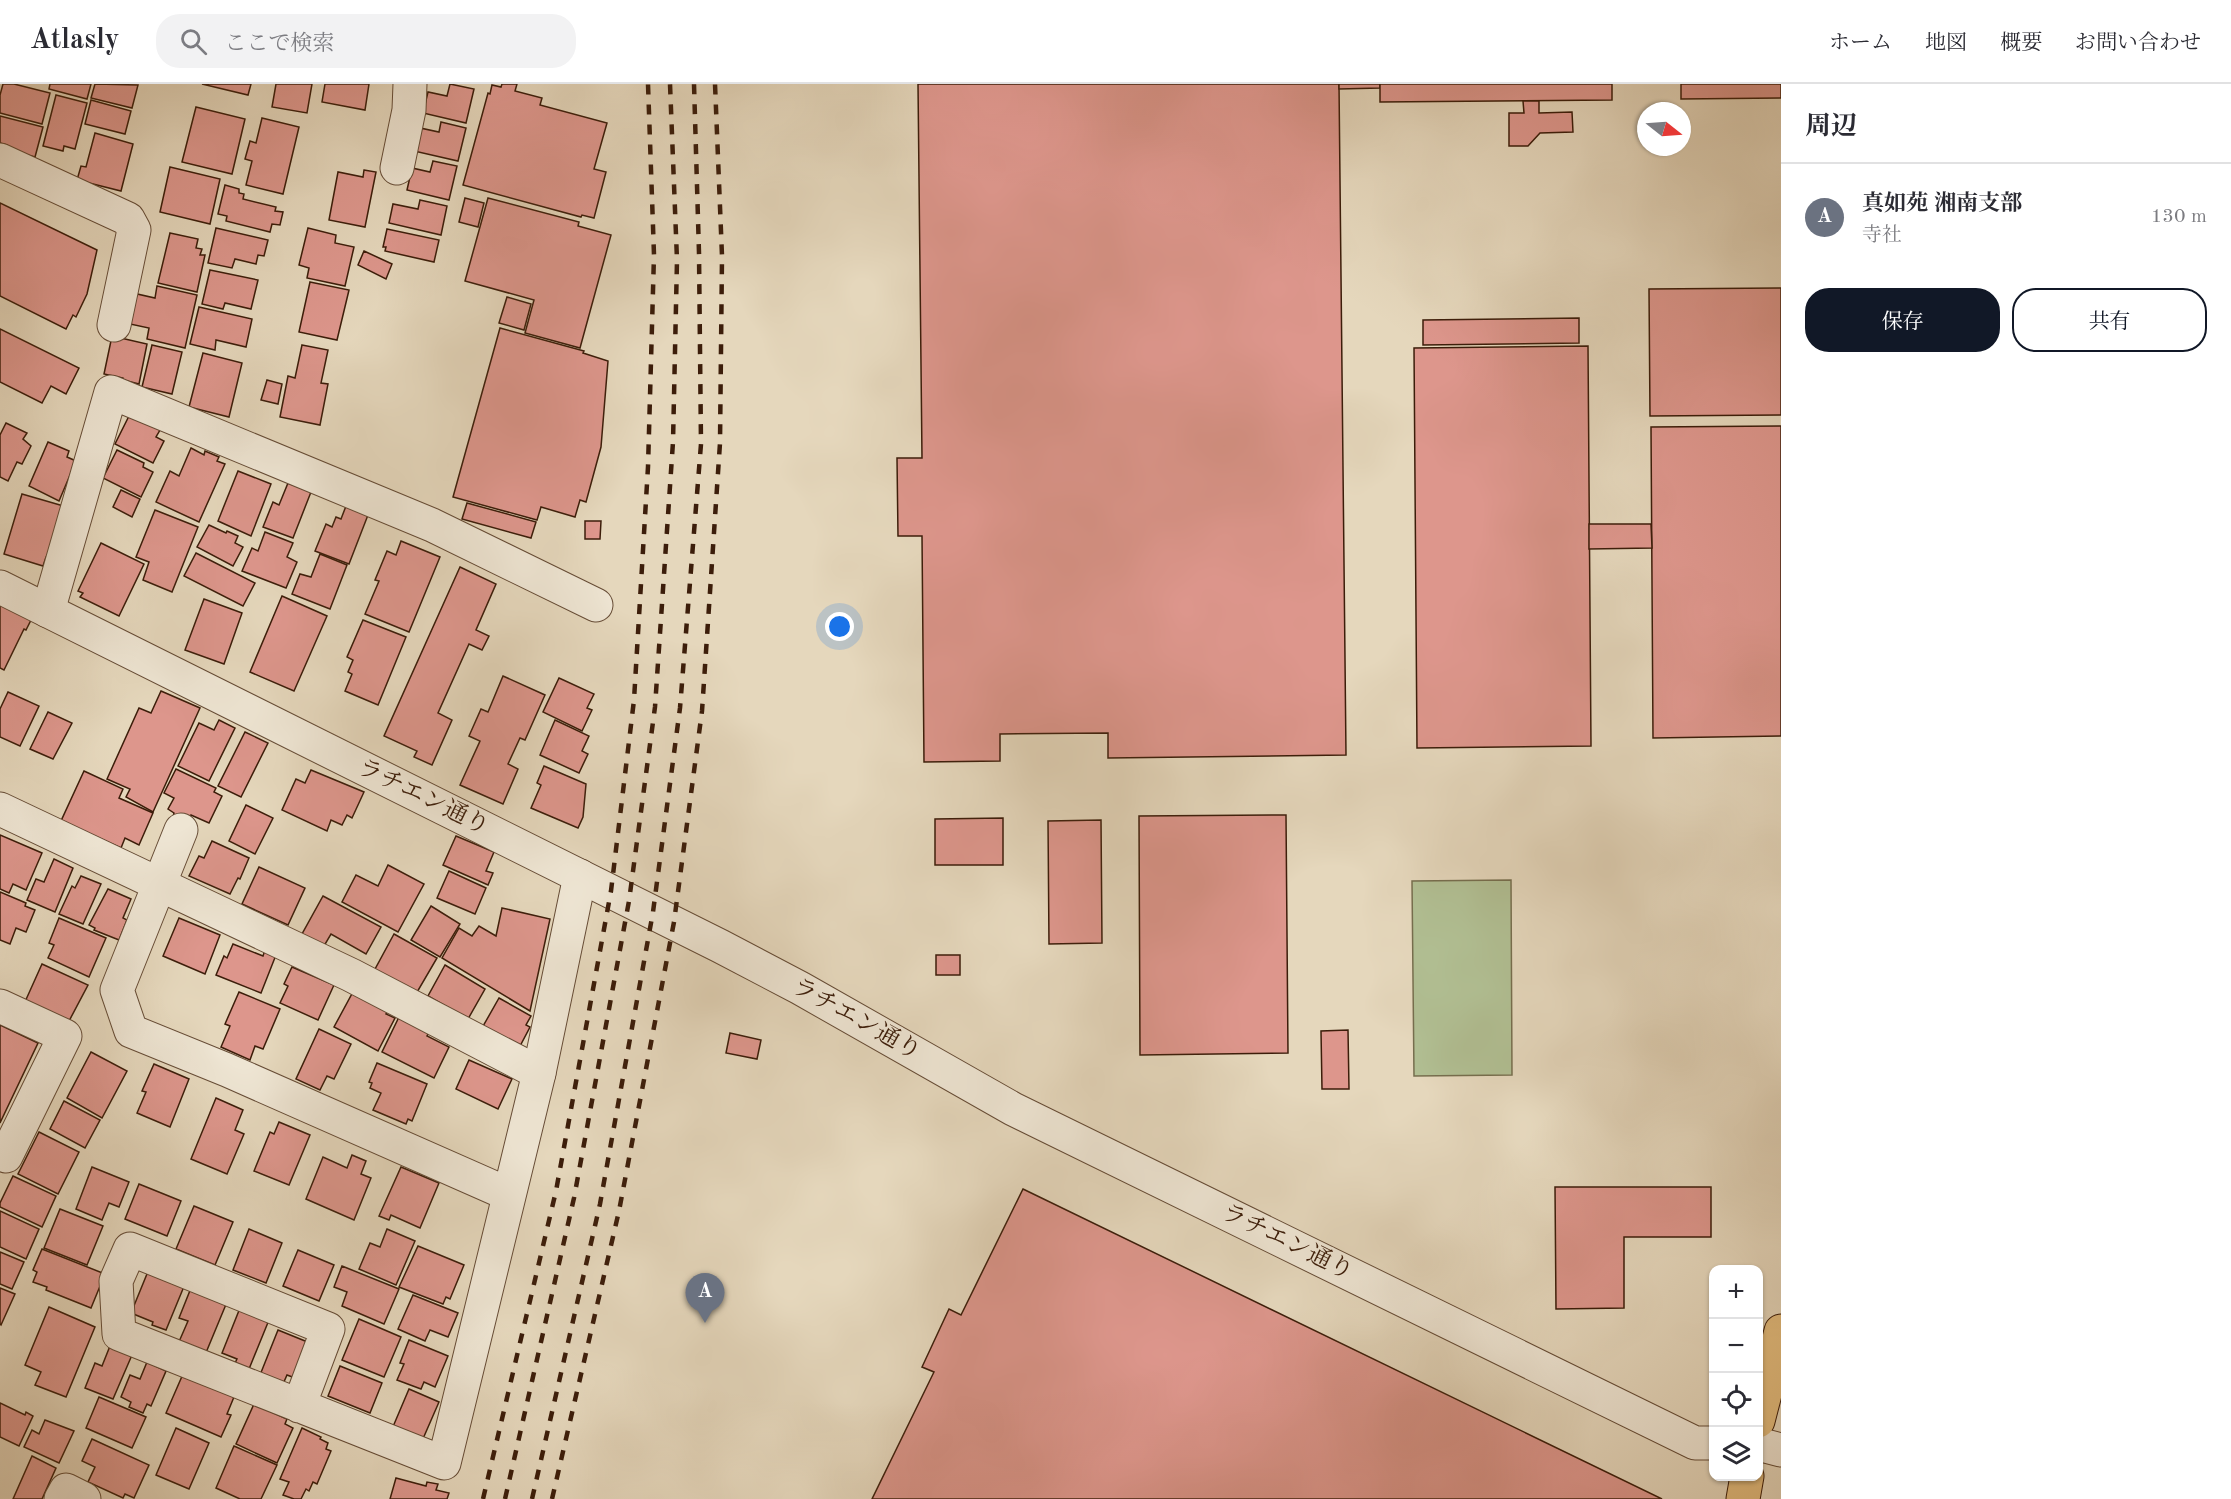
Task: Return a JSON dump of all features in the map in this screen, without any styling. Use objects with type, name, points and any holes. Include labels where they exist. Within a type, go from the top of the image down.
[{"type":"highway","points":[[1763,1401],[1781,1331]]},
{"type":"highway","points":[[1743,1499],[1746,1481]]},
{"type":"street","points":[[398,168],[409,110],[410,84]]},
{"type":"street","points":[[0,160],[128,219],[134,230],[114,325]]},
{"type":"street","points":[[48,611],[111,392],[432,525],[596,605]]},
{"type":"street","name":"ラチエン通り","points":[[0,587],[720,946],[800,988],[1013,1109],[1695,1443],[1709,1443]]},
{"type":"street","points":[[0,809],[351,975],[538,1073]]},
{"type":"street","points":[[181,830],[117,990],[131,1031],[227,1070],[508,1194]]},
{"type":"street","points":[[299,1406],[328,1329],[130,1250],[116,1281],[120,1334],[299,1406],[444,1463],[538,1073],[580,876]]},
{"type":"street","points":[[0,1006],[65,1036],[6,1156],[0,1153]]},
{"type":"street","points":[[1763,1445],[1781,1450]]},
{"type":"street","points":[[61,1499],[66,1490],[84,1499]]},
{"type":"green space","points":[[1511,880],[1512,1075],[1414,1076],[1412,881]]},
{"type":"building","points":[[3,84],[14,84],[50,93],[42,124],[0,113],[0,95]]},
{"type":"building","points":[[50,84],[91,84],[87,99],[49,89]]},
{"type":"building","points":[[95,84],[138,85],[132,108],[91,98]]},
{"type":"building","points":[[202,84],[251,84],[248,95]]},
{"type":"building","points":[[276,84],[312,84],[307,113],[272,107]]},
{"type":"building","points":[[325,84],[369,84],[365,110],[322,102]]},
{"type":"building","points":[[450,84],[474,89],[466,123],[423,113],[428,92],[447,96]]},
{"type":"building","points":[[502,84],[517,84],[515,91],[542,98],[540,105],[607,123],[594,169],[606,172],[594,218],[582,215],[581,217],[463,185],[488,93],[490,94],[492,85],[501,87]]},
{"type":"building","points":[[918,84],[1339,84],[1346,755],[1108,758],[1108,733],[1000,734],[1000,761],[924,762],[922,536],[898,536],[897,458],[922,458]]},
{"type":"building","points":[[1339,84],[1380,84],[1380,88],[1339,89]]},
{"type":"building","points":[[1380,84],[1612,84],[1612,100],[1380,102]]},
{"type":"building","points":[[1681,84],[1781,84],[1781,98],[1681,99]]},
{"type":"building","points":[[56,95],[87,103],[75,149],[64,146],[63,151],[43,146]]},
{"type":"building","points":[[91,100],[131,111],[125,134],[85,124]]},
{"type":"building","points":[[1523,101],[1539,101],[1539,113],[1572,112],[1573,132],[1540,133],[1528,146],[1509,146],[1509,113],[1524,113]]},
{"type":"building","points":[[196,107],[245,119],[232,174],[182,162]]},
{"type":"building","points":[[0,116],[43,127],[35,157],[5,149],[7,145],[0,143]]},
{"type":"building","points":[[262,118],[299,127],[283,194],[246,185],[252,161],[245,159],[250,141],[256,143]]},
{"type":"building","points":[[441,122],[466,128],[458,161],[414,151],[420,128],[439,132]]},
{"type":"building","points":[[95,133],[133,144],[121,191],[77,180],[81,166],[86,167]]},
{"type":"building","points":[[433,161],[457,166],[449,200],[407,190],[412,168],[430,172]]},
{"type":"building","points":[[170,167],[220,179],[210,224],[160,212]]},
{"type":"building","points":[[364,170],[376,172],[365,227],[329,220],[338,172],[363,177]]},
{"type":"building","points":[[225,185],[239,189],[239,193],[244,194],[243,199],[276,207],[275,211],[283,212],[280,225],[272,224],[270,232],[226,221],[227,216],[218,214]]},
{"type":"building","points":[[465,198],[484,203],[478,227],[459,222]]},
{"type":"building","points":[[488,198],[579,222],[578,226],[611,235],[580,348],[525,333],[534,300],[465,281]]},
{"type":"building","points":[[420,200],[447,206],[441,235],[389,223],[393,204],[418,209]]},
{"type":"building","points":[[0,203],[97,250],[87,294],[76,317],[73,315],[66,329],[0,296]]},
{"type":"building","points":[[216,228],[268,240],[264,256],[258,255],[256,264],[235,259],[232,268],[208,263]]},
{"type":"building","points":[[308,228],[336,235],[335,243],[354,247],[345,286],[307,278],[309,268],[299,265]]},
{"type":"building","points":[[387,229],[439,240],[434,262],[385,251],[386,247],[383,247]]},
{"type":"building","points":[[170,233],[198,239],[196,248],[202,249],[200,255],[205,255],[197,292],[158,283]]},
{"type":"building","points":[[364,251],[392,264],[386,279],[358,265]]},
{"type":"building","points":[[210,270],[258,280],[251,309],[225,303],[223,309],[202,304]]},
{"type":"building","points":[[310,282],[349,290],[337,340],[299,332]]},
{"type":"building","points":[[157,286],[197,295],[185,348],[147,339],[149,328],[130,324],[137,294],[155,298]]},
{"type":"building","points":[[1781,288],[1781,415],[1650,416],[1649,289]]},
{"type":"building","points":[[507,297],[531,304],[524,330],[499,323]]},
{"type":"building","points":[[199,307],[252,319],[246,347],[216,340],[215,350],[190,344]]},
{"type":"building","points":[[1579,318],[1579,343],[1423,345],[1423,320]]},
{"type":"building","points":[[500,328],[584,351],[583,353],[608,361],[601,447],[586,502],[580,500],[575,517],[541,507],[537,520],[453,497]]},
{"type":"building","points":[[0,329],[79,368],[66,394],[51,386],[42,403],[0,382]]},
{"type":"building","points":[[112,336],[147,344],[139,384],[104,374]]},
{"type":"building","points":[[152,345],[182,352],[172,394],[142,387]]},
{"type":"building","points":[[302,345],[328,350],[321,383],[328,384],[320,425],[280,417],[288,376],[295,378]]},
{"type":"building","points":[[1588,346],[1591,746],[1417,748],[1414,348]]},
{"type":"building","points":[[203,353],[242,363],[229,417],[189,407]]},
{"type":"building","points":[[267,380],[282,384],[278,404],[261,400]]},
{"type":"building","points":[[130,414],[160,430],[156,437],[164,441],[153,463],[115,444]]},
{"type":"building","points":[[6,423],[27,433],[23,439],[31,446],[22,464],[17,462],[8,481],[0,477],[0,435]]},
{"type":"building","points":[[1781,426],[1781,736],[1653,738],[1651,427]]},
{"type":"building","points":[[48,442],[69,451],[67,457],[76,461],[59,501],[29,486]]},
{"type":"building","points":[[191,448],[204,455],[205,451],[219,457],[217,461],[225,464],[199,522],[156,502],[170,471],[179,476]]},
{"type":"building","points":[[117,450],[144,463],[143,467],[153,472],[141,497],[103,478]]},
{"type":"building","points":[[238,471],[271,484],[251,536],[218,521]]},
{"type":"building","points":[[288,483],[311,492],[293,538],[263,527],[273,502],[279,505]]},
{"type":"building","points":[[121,490],[140,499],[132,517],[113,507]]},
{"type":"building","points":[[22,494],[67,507],[51,558],[46,557],[43,566],[4,554]]},
{"type":"building","points":[[467,503],[536,522],[531,538],[462,519]]},
{"type":"building","points":[[346,506],[368,515],[349,564],[315,551],[326,524],[332,527],[336,517],[341,519]]},
{"type":"building","points":[[155,510],[198,527],[172,592],[143,580],[149,562],[136,557]]},
{"type":"building","points":[[585,521],[601,521],[600,539],[585,539]]},
{"type":"building","points":[[1589,524],[1651,524],[1652,548],[1589,549]]},
{"type":"building","points":[[209,525],[238,536],[235,543],[243,547],[233,566],[197,547]]},
{"type":"building","points":[[265,532],[293,543],[287,557],[297,562],[286,588],[242,571],[252,548],[258,551]]},
{"type":"building","points":[[401,541],[440,557],[409,632],[365,614],[379,581],[375,580],[387,551],[396,555]]},
{"type":"building","points":[[101,543],[144,564],[119,616],[80,597],[83,593],[78,591]]},
{"type":"building","points":[[196,553],[255,583],[243,606],[184,576]]},
{"type":"building","points":[[320,554],[347,565],[330,609],[292,594],[300,574],[311,577]]},
{"type":"building","points":[[460,567],[496,584],[476,630],[489,636],[482,650],[469,644],[438,713],[452,720],[432,765],[414,757],[417,751],[384,736]]},
{"type":"building","points":[[282,596],[327,616],[294,691],[250,672]]},
{"type":"building","points":[[204,599],[242,613],[224,664],[185,650]]},
{"type":"building","points":[[0,605],[31,620],[26,630],[24,629],[4,670],[0,668]]},
{"type":"building","points":[[363,620],[406,637],[378,705],[345,691],[352,674],[348,672],[353,660],[347,657]]},
{"type":"building","points":[[503,676],[545,695],[525,740],[520,738],[508,764],[518,769],[503,804],[460,785],[480,741],[469,736],[481,709],[488,712]]},
{"type":"building","points":[[559,678],[594,694],[587,708],[592,710],[582,731],[543,712]]},
{"type":"building","points":[[161,691],[200,708],[153,812],[126,797],[130,789],[107,779],[139,708],[151,713]]},
{"type":"building","points":[[8,692],[39,706],[20,746],[0,737],[0,709]]},
{"type":"building","points":[[48,712],[72,723],[53,759],[30,749]]},
{"type":"building","points":[[219,720],[235,728],[209,781],[178,766],[199,723],[214,730]]},
{"type":"building","points":[[555,720],[589,736],[582,751],[588,754],[579,773],[540,755]]},
{"type":"building","points":[[245,732],[268,743],[241,797],[218,786]]},
{"type":"building","points":[[544,766],[586,784],[583,817],[578,828],[531,808],[541,785],[537,783]]},
{"type":"building","points":[[176,769],[216,788],[214,792],[222,796],[209,823],[191,815],[187,823],[173,817],[174,813],[168,809],[174,798],[164,793]]},
{"type":"building","points":[[311,770],[364,792],[352,818],[347,815],[342,825],[331,820],[327,831],[282,810],[296,779],[305,783]]},
{"type":"building","points":[[84,771],[123,789],[119,798],[153,813],[139,845],[125,838],[121,848],[61,821]]},
{"type":"building","points":[[246,805],[273,818],[255,854],[229,841]]},
{"type":"building","points":[[1286,815],[1288,1053],[1140,1055],[1139,816]]},
{"type":"building","points":[[1003,818],[1003,865],[935,865],[935,819]]},
{"type":"building","points":[[1101,820],[1102,943],[1049,944],[1048,821]]},
{"type":"building","points":[[0,835],[42,853],[26,890],[13,884],[9,893],[0,889]]},
{"type":"building","points":[[456,836],[494,852],[486,871],[493,873],[488,885],[443,865]]},
{"type":"building","points":[[212,841],[249,858],[240,879],[238,878],[230,894],[189,876],[199,856],[204,858]]},
{"type":"building","points":[[54,859],[73,868],[55,912],[27,900],[36,879],[44,882]]},
{"type":"building","points":[[388,865],[424,884],[398,932],[342,902],[356,875],[378,886]]},
{"type":"building","points":[[259,867],[305,888],[288,925],[242,904]]},
{"type":"building","points":[[449,871],[486,888],[475,914],[437,898]]},
{"type":"building","points":[[81,876],[101,884],[83,924],[59,914],[72,886],[75,888]]},
{"type":"building","points":[[108,889],[131,899],[123,918],[127,920],[119,940],[94,930],[95,928],[89,925]]},
{"type":"building","points":[[0,892],[26,903],[25,906],[35,910],[26,932],[16,928],[10,944],[0,940]]},
{"type":"building","points":[[323,896],[381,927],[366,954],[331,934],[324,946],[302,934]]},
{"type":"building","points":[[431,906],[460,924],[440,957],[411,940]]},
{"type":"building","points":[[502,908],[550,919],[530,1011],[442,958],[459,928],[472,936],[479,926],[496,936]]},
{"type":"building","points":[[59,918],[106,938],[89,977],[48,958],[54,945],[49,943]]},
{"type":"building","points":[[179,918],[220,935],[205,974],[163,956]]},
{"type":"building","points":[[394,934],[437,958],[416,994],[374,971]]},
{"type":"building","points":[[233,944],[263,956],[265,950],[276,955],[261,993],[216,975],[224,956],[227,958]]},
{"type":"building","points":[[936,955],[960,955],[960,975],[936,975]]},
{"type":"building","points":[[42,964],[88,985],[68,1023],[24,1004]]},
{"type":"building","points":[[445,965],[485,989],[468,1019],[428,996]]},
{"type":"building","points":[[292,967],[334,985],[318,1020],[280,1003],[288,986],[284,984]]},
{"type":"building","points":[[354,990],[389,1009],[386,1014],[395,1018],[378,1051],[334,1027]]},
{"type":"building","points":[[239,992],[280,1009],[263,1049],[255,1046],[250,1060],[221,1047],[230,1026],[225,1024]]},
{"type":"building","points":[[499,998],[531,1016],[526,1025],[530,1027],[519,1048],[482,1028]]},
{"type":"building","points":[[399,1017],[429,1032],[427,1036],[449,1047],[434,1078],[382,1052]]},
{"type":"building","points":[[0,1025],[38,1043],[0,1123]]},
{"type":"building","points":[[319,1029],[351,1044],[334,1079],[327,1076],[320,1090],[296,1079]]},
{"type":"building","points":[[1348,1030],[1349,1089],[1322,1089],[1321,1031]]},
{"type":"building","points":[[730,1033],[761,1040],[757,1059],[726,1053]]},
{"type":"building","points":[[91,1052],[127,1071],[102,1118],[67,1098]]},
{"type":"building","points":[[469,1060],[512,1079],[498,1109],[456,1089]]},
{"type":"building","points":[[377,1063],[427,1084],[412,1121],[408,1119],[406,1124],[373,1110],[381,1093],[370,1088],[372,1083],[369,1082]]},
{"type":"building","points":[[154,1064],[189,1079],[170,1127],[137,1113],[146,1092],[142,1091]]},
{"type":"building","points":[[216,1098],[243,1110],[235,1130],[244,1134],[227,1174],[191,1159]]},
{"type":"building","points":[[64,1101],[100,1120],[85,1148],[50,1129]]},
{"type":"building","points":[[279,1122],[310,1135],[289,1185],[254,1171],[270,1132],[274,1134]]},
{"type":"building","points":[[39,1132],[79,1152],[58,1194],[18,1174]]},
{"type":"building","points":[[352,1155],[366,1161],[361,1174],[371,1178],[354,1220],[306,1199],[323,1157],[347,1168]]},
{"type":"building","points":[[92,1167],[129,1182],[119,1207],[109,1203],[102,1220],[76,1209]]},
{"type":"building","points":[[401,1167],[439,1183],[420,1228],[391,1215],[389,1220],[379,1216]]},
{"type":"building","points":[[13,1176],[56,1196],[42,1227],[0,1207]]},
{"type":"building","points":[[139,1184],[181,1201],[167,1236],[125,1219]]},
{"type":"building","points":[[1555,1187],[1711,1187],[1711,1237],[1624,1237],[1624,1308],[1556,1309]]},
{"type":"building","points":[[1023,1189],[1662,1499],[872,1499],[934,1372],[922,1367],[949,1309],[961,1315]]},
{"type":"building","points":[[194,1206],[233,1222],[215,1265],[176,1249]]},
{"type":"building","points":[[60,1209],[103,1226],[87,1265],[44,1248]]},
{"type":"building","points":[[0,1211],[39,1229],[26,1259],[0,1247]]},
{"type":"building","points":[[249,1229],[282,1243],[266,1283],[233,1270]]},
{"type":"building","points":[[387,1229],[415,1241],[396,1285],[359,1269],[370,1243],[380,1247]]},
{"type":"building","points":[[418,1246],[464,1265],[450,1299],[446,1297],[443,1304],[399,1287]]},
{"type":"building","points":[[42,1249],[105,1274],[91,1308],[46,1290],[47,1287],[33,1282],[37,1272],[33,1270]]},
{"type":"building","points":[[298,1250],[334,1265],[319,1301],[283,1286]]},
{"type":"building","points":[[0,1252],[24,1262],[12,1289],[0,1284]]},
{"type":"building","points":[[342,1266],[399,1289],[384,1324],[342,1306],[347,1292],[334,1287]]},
{"type":"building","points":[[149,1269],[185,1284],[166,1330],[131,1313]]},
{"type":"building","points":[[0,1288],[15,1294],[1,1325],[0,1324]]},
{"type":"building","points":[[191,1288],[227,1302],[205,1355],[178,1344],[188,1321],[179,1318]]},
{"type":"building","points":[[413,1295],[458,1313],[448,1337],[430,1330],[425,1341],[398,1329]]},
{"type":"building","points":[[49,1307],[95,1327],[66,1397],[35,1385],[41,1372],[25,1365]]},
{"type":"building","points":[[240,1308],[269,1320],[249,1369],[235,1363],[237,1359],[222,1353]]},
{"type":"building","points":[[359,1319],[401,1337],[384,1377],[342,1360]]},
{"type":"building","points":[[278,1330],[310,1343],[295,1378],[287,1375],[283,1384],[260,1375]]},
{"type":"building","points":[[409,1340],[448,1356],[435,1387],[424,1382],[421,1389],[397,1380],[404,1364],[400,1363]]},
{"type":"building","points":[[110,1346],[132,1355],[113,1399],[85,1388],[95,1363],[102,1366]]},
{"type":"building","points":[[147,1362],[166,1371],[151,1406],[147,1404],[143,1413],[129,1407],[131,1402],[121,1397],[130,1375],[140,1379]]},
{"type":"building","points":[[340,1366],[382,1383],[370,1413],[328,1396]]},
{"type":"building","points":[[183,1374],[234,1397],[227,1414],[231,1415],[221,1437],[166,1413]]},
{"type":"building","points":[[409,1389],[439,1402],[422,1441],[392,1429]]},
{"type":"building","points":[[99,1397],[146,1417],[132,1448],[86,1428]]},
{"type":"building","points":[[0,1403],[25,1415],[26,1412],[33,1416],[19,1446],[0,1437]]},
{"type":"building","points":[[254,1404],[287,1419],[285,1424],[293,1428],[277,1463],[236,1444]]},
{"type":"building","points":[[45,1420],[74,1431],[59,1463],[24,1447],[32,1430],[39,1434]]},
{"type":"building","points":[[176,1428],[209,1443],[189,1489],[156,1475]]},
{"type":"building","points":[[302,1428],[321,1437],[320,1439],[328,1443],[326,1449],[331,1451],[317,1484],[313,1482],[309,1491],[306,1489],[301,1499],[294,1499],[283,1495],[289,1482],[280,1479]]},
{"type":"building","points":[[92,1439],[149,1465],[134,1498],[125,1494],[123,1498],[88,1482],[95,1467],[82,1461]]},
{"type":"building","points":[[234,1446],[277,1465],[261,1499],[240,1499],[216,1488]]},
{"type":"building","points":[[32,1456],[56,1468],[42,1499],[13,1499]]},
{"type":"building","points":[[396,1478],[426,1486],[427,1482],[438,1484],[436,1490],[449,1493],[447,1499],[390,1499]]},
{"type":"railway","points":[[483,1499],[556,1191],[611,891],[634,700],[648,467],[654,255],[648,84]]},
{"type":"railway","points":[[505,1499],[574,1198],[629,901],[655,707],[673,442],[677,260],[670,84]]},
{"type":"railway","points":[[532,1499],[600,1204],[653,912],[680,708],[701,444],[694,84]]},
{"type":"railway","points":[[552,1499],[619,1211],[674,922],[702,711],[720,443],[722,256],[715,84]]},
{"type":"place","name":"真如苑 湘南支部","points":[[705,1323]]}]
